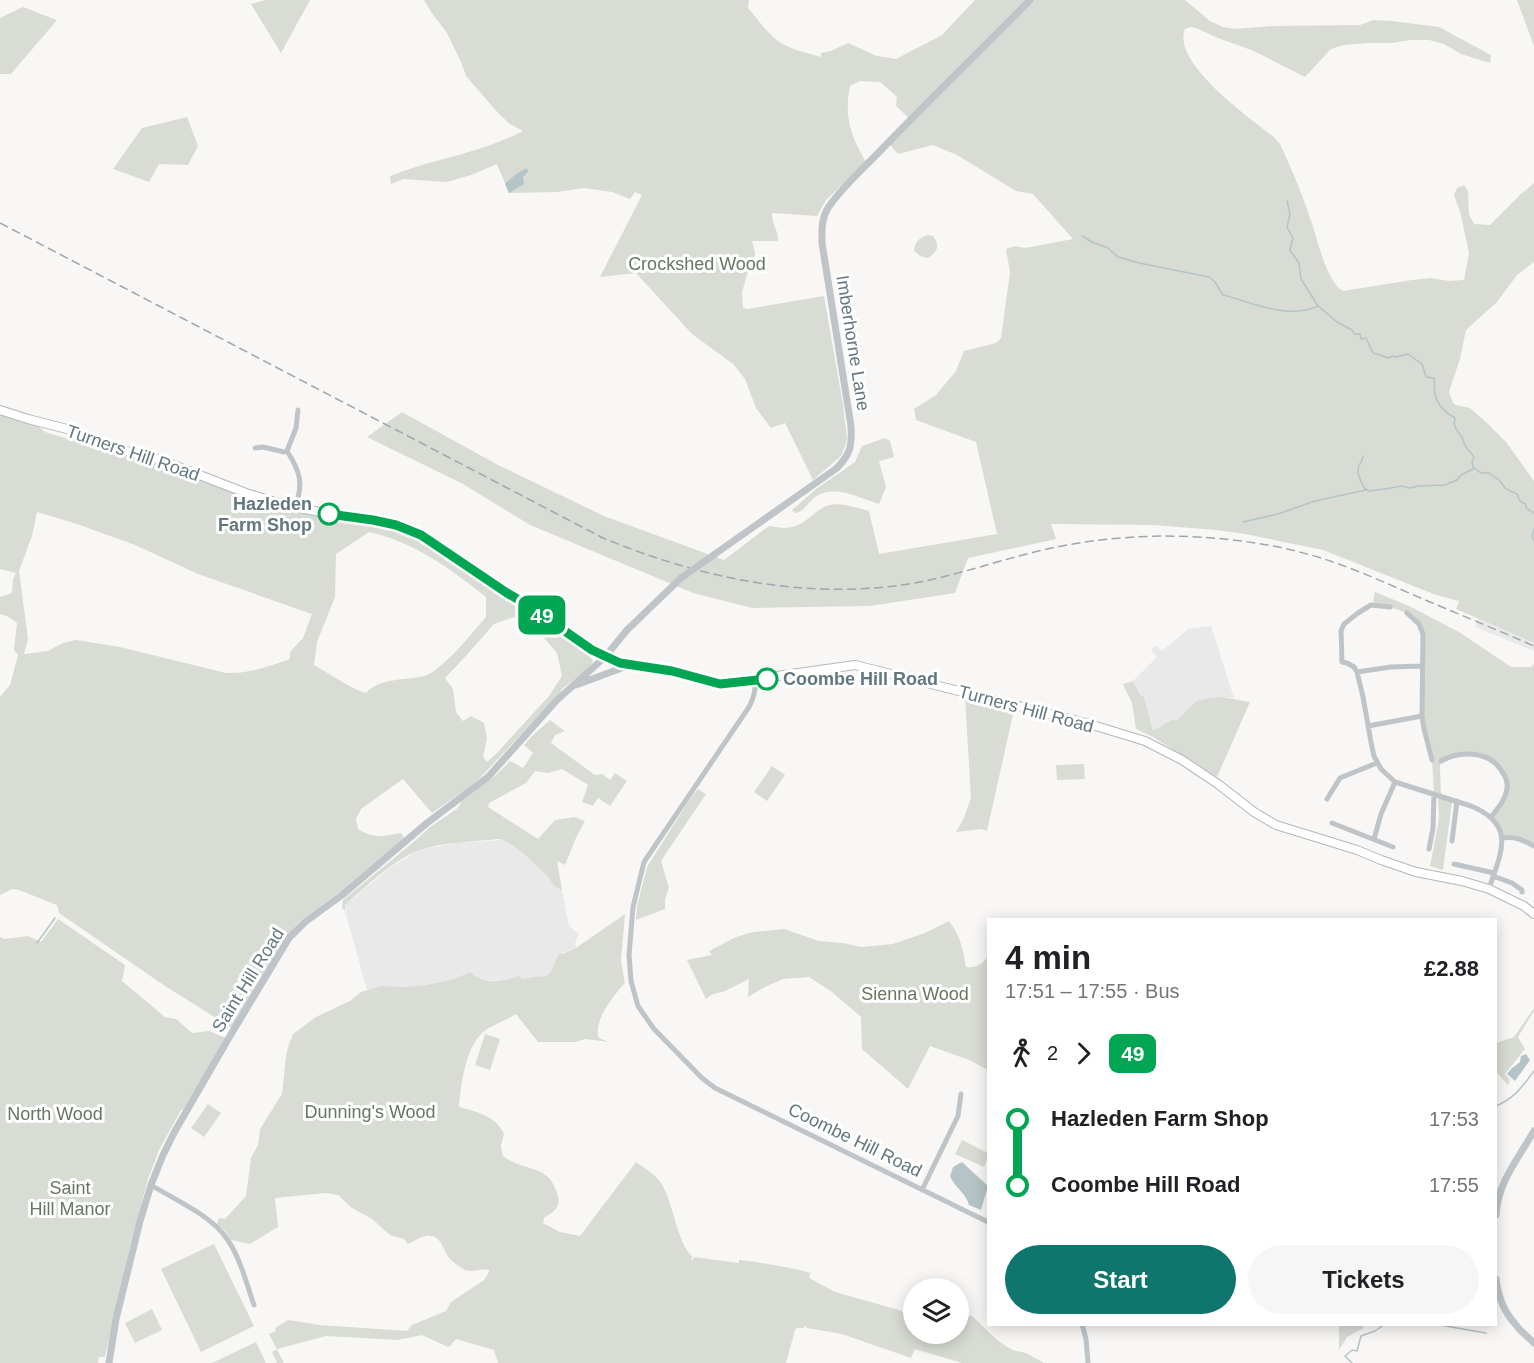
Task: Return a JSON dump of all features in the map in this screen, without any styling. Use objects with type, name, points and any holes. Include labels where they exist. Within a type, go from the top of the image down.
[{"type":"main road","name":"Turners Hill Road","points":[[0,410],[71,430],[111,447],[158,459],[246,493],[295,507],[373,520],[408,529],[421,535],[526,604],[592,650],[620,663],[672,671],[720,684],[855,665],[1086,723],[1145,741],[1173,755],[1218,784],[1254,813],[1276,825],[1357,850],[1381,861],[1416,872],[1489,889],[1524,906],[1534,914]]},
{"type":"street","name":"Imberhorne Lane","points":[[605,657],[627,630],[681,578],[837,468],[846,458],[852,443],[851,426],[822,243],[824,216],[840,193],[1030,0]]},
{"type":"street","points":[[287,451],[296,428],[298,410]]},
{"type":"street","points":[[255,448],[287,451]]},
{"type":"street","points":[[287,451],[300,476],[301,486],[295,507]]},
{"type":"street","points":[[1390,607],[1371,605],[1344,624],[1341,631],[1342,662],[1354,667],[1357,672],[1372,749],[1381,770],[1395,782],[1481,810],[1496,821],[1502,838],[1500,861],[1489,889]]},
{"type":"street","points":[[1407,613],[1419,624],[1423,634],[1422,716],[1432,760]]},
{"type":"street","name":"Saint Hill Road","points":[[109,1363],[116,1319],[137,1232],[163,1155],[230,1036],[289,938],[305,922],[342,895],[420,828],[488,777],[558,699],[605,657]]},
{"type":"street","points":[[570,688],[630,665]]},
{"type":"street","points":[[1357,672],[1391,667],[1422,666]]},
{"type":"street","name":"Coombe Hill Road","points":[[755,680],[754,697],[748,707],[644,862],[633,907],[629,955],[631,981],[638,1006],[654,1029],[702,1078],[715,1088],[987,1222]]},
{"type":"street","points":[[1368,726],[1422,716]]},
{"type":"street","points":[[1442,753],[1448,757]]},
{"type":"street","points":[[1442,761],[1448,757],[1471,754],[1494,761],[1507,779],[1507,790],[1501,805],[1491,817]]},
{"type":"street","points":[[1327,800],[1340,778],[1377,763]]},
{"type":"street","points":[[1374,839],[1381,814],[1395,782]]},
{"type":"street","points":[[1429,849],[1433,828],[1434,794]]},
{"type":"street","points":[[1452,841],[1457,801]]},
{"type":"street","points":[[1332,823],[1393,847]]},
{"type":"street","points":[[1502,838],[1518,838],[1534,846]]},
{"type":"street","points":[[1454,864],[1493,875],[1512,883],[1522,892]]},
{"type":"street","points":[[922,1190],[958,1116],[961,1094]]},
{"type":"street","points":[[1497,1204],[1507,1176],[1534,1131]]},
{"type":"street","points":[[151,1185],[203,1216],[222,1232],[233,1250],[254,1305]]},
{"type":"street","points":[[1497,1293],[1509,1318],[1534,1343]]},
{"type":"street","points":[[1083,1326],[1088,1363]]},
{"type":"shaded area","points":[[527,168],[528,172],[523,177],[524,184],[509,193],[505,184]]},
{"type":"shaded area","points":[[1478,619],[1534,643],[1534,651],[1475,627]]},
{"type":"shaded area","points":[[1211,626],[1234,698],[1209,698],[1176,722],[1173,719],[1153,731],[1144,697],[1140,695],[1133,681],[1157,657],[1151,650],[1156,645],[1162,651],[1188,629]]},
{"type":"shaded area","points":[[507,835],[556,860],[569,926],[579,934],[575,943],[576,948],[559,954],[550,973],[546,976],[524,979],[518,976],[504,981],[481,980],[470,972],[454,979],[427,985],[380,986],[367,990],[345,905],[387,870],[418,850],[457,843],[504,840]]},
{"type":"shaded area","points":[[1526,1054],[1530,1060],[1515,1081],[1507,1074],[1520,1062],[1521,1056]]},
{"type":"shaded area","points":[[962,1162],[987,1185],[981,1210],[969,1205],[955,1184],[950,1176],[953,1167]]},
{"type":"green space","points":[[266,0],[310,0],[281,53],[251,4]]},
{"type":"green space","name":"Crockshed Wood","points":[[424,0],[749,0],[748,8],[763,27],[790,48],[821,57],[821,53],[848,43],[877,56],[896,59],[942,35],[975,0],[1185,0],[1210,21],[1223,27],[1235,29],[1360,25],[1373,20],[1392,21],[1439,27],[1491,55],[1490,63],[1461,54],[1444,44],[1429,40],[1344,45],[1331,49],[1305,77],[1254,51],[1196,28],[1185,29],[1184,43],[1190,58],[1216,89],[1280,144],[1303,197],[1327,268],[1337,286],[1343,291],[1431,278],[1449,281],[1464,280],[1469,253],[1454,195],[1457,188],[1464,185],[1468,191],[1469,214],[1474,224],[1490,225],[1534,183],[1534,262],[1517,275],[1497,302],[1466,330],[1460,359],[1449,392],[1453,403],[1470,408],[1506,442],[1534,481],[1534,643],[1456,609],[1459,601],[1436,595],[1323,550],[1245,534],[1154,525],[1051,524],[1056,539],[968,558],[955,593],[870,606],[752,608],[693,593],[530,525],[463,484],[367,437],[402,412],[498,465],[604,516],[724,560],[769,526],[793,527],[824,507],[835,504],[869,511],[879,554],[997,534],[976,442],[916,420],[914,409],[936,395],[956,371],[964,351],[996,343],[1001,338],[1010,272],[1006,249],[1015,246],[1025,248],[1073,239],[1033,194],[1016,191],[957,155],[933,145],[898,154],[890,145],[913,122],[896,106],[897,97],[880,82],[860,81],[850,86],[848,116],[852,134],[866,162],[826,200],[817,216],[772,213],[778,241],[752,241],[755,253],[742,292],[743,308],[747,309],[824,296],[847,438],[841,456],[813,480],[785,423],[771,428],[756,408],[745,379],[733,364],[692,334],[636,273],[600,277],[642,195],[635,192],[630,199],[612,192],[584,188],[557,192],[509,193],[497,164],[447,182],[403,179],[391,184],[390,176],[473,151],[523,131],[510,124],[499,114],[466,76],[447,33]]},
{"type":"green space","points":[[1517,0],[1534,0],[1534,46]]},
{"type":"green space","points":[[23,7],[57,20],[11,74],[0,74],[0,18]]},
{"type":"green space","points":[[187,117],[198,146],[188,165],[159,164],[149,182],[113,169],[142,128]]},
{"type":"green space","points":[[928,235],[933,236],[937,245],[936,251],[928,258],[914,251],[918,240]]},
{"type":"green space","points":[[0,414],[38,426],[45,432],[155,462],[261,501],[310,515],[373,522],[405,533],[435,548],[506,601],[522,606],[531,612],[578,645],[593,661],[585,671],[563,688],[480,778],[432,813],[403,779],[361,809],[356,819],[358,829],[384,836],[401,833],[404,838],[341,891],[299,922],[285,939],[232,1028],[165,986],[59,913],[57,905],[19,890],[12,889],[0,895],[0,697],[10,685],[18,655],[14,650],[17,623],[0,614],[0,597],[12,593],[16,573],[0,569]],"holes":[[[37,512],[135,545],[198,574],[312,614],[303,638],[290,652],[290,659],[259,669],[234,673],[120,647],[76,640],[63,643],[48,651],[24,654],[28,639],[19,571],[32,536]],[[369,532],[401,542],[459,576],[486,597],[486,617],[457,650],[431,673],[417,678],[385,682],[366,693],[362,692],[314,665],[317,642],[335,597],[336,554]],[[514,617],[539,632],[557,653],[562,676],[549,696],[487,762],[483,757],[487,739],[484,723],[471,716],[463,721],[456,712],[453,689],[445,678],[494,624]]]},
{"type":"green space","points":[[885,438],[890,441],[894,457],[879,461],[886,487],[879,504],[846,493],[829,492],[814,498],[801,511],[795,513],[792,510],[816,489],[855,462],[862,446]]},
{"type":"green space","points":[[1375,592],[1409,606],[1459,632],[1511,667],[1531,667],[1534,664],[1534,846],[1518,838],[1502,838],[1491,817],[1501,805],[1507,779],[1494,761],[1471,754],[1441,761],[1441,796],[1434,794],[1432,760],[1424,729],[1423,634],[1415,620],[1409,615],[1373,602]]},
{"type":"green space","points":[[1133,681],[1140,695],[1144,697],[1153,731],[1173,719],[1177,721],[1195,702],[1222,697],[1250,702],[1217,777],[1136,729],[1132,703],[1123,684]]},
{"type":"green space","points":[[965,697],[1014,710],[987,831],[981,829],[956,832],[971,798]]},
{"type":"green space","points":[[550,720],[565,731],[555,735],[551,743],[595,775],[602,774],[610,780],[615,773],[627,781],[610,806],[598,798],[593,806],[582,802],[588,785],[562,769],[548,773],[535,771],[526,783],[489,803],[488,807],[538,839],[555,820],[574,817],[585,821],[565,865],[557,861],[562,890],[554,885],[523,853],[510,843],[498,839],[439,845],[420,850],[391,866],[345,905],[345,911],[342,908],[343,900],[430,827],[458,808],[462,801],[510,761],[523,768],[533,753],[524,745]]},
{"type":"green space","points":[[1084,764],[1085,779],[1057,780],[1056,765]]},
{"type":"green space","points":[[772,766],[785,775],[767,801],[754,792]]},
{"type":"green space","points":[[698,789],[706,794],[661,861],[669,888],[665,899],[665,909],[636,920],[637,906],[647,867]]},
{"type":"green space","points":[[1438,798],[1452,802],[1443,870],[1430,866],[1439,819]]},
{"type":"green space","name":"Dunning's Wood","points":[[625,914],[621,961],[625,983],[605,1009],[598,1032],[599,1038],[609,1042],[585,1039],[575,1042],[538,1042],[516,1014],[480,1035],[466,1064],[459,1107],[485,1116],[496,1123],[504,1134],[501,1146],[503,1156],[542,1173],[554,1185],[558,1204],[556,1209],[544,1218],[543,1223],[560,1232],[580,1236],[636,1162],[661,1183],[683,1243],[692,1256],[691,1260],[694,1257],[739,1263],[741,1260],[811,1273],[809,1277],[811,1279],[835,1292],[903,1312],[903,1344],[969,1344],[969,1316],[972,1316],[1007,1347],[1026,1353],[1044,1363],[962,1363],[915,1349],[911,1358],[842,1334],[806,1326],[795,1330],[786,1363],[498,1363],[494,1350],[456,1339],[448,1347],[422,1335],[397,1340],[326,1336],[277,1349],[269,1334],[288,1320],[320,1325],[407,1331],[412,1325],[446,1311],[451,1302],[484,1280],[489,1270],[463,1269],[449,1258],[435,1237],[424,1237],[408,1244],[404,1239],[390,1235],[338,1195],[326,1193],[275,1198],[278,1227],[250,1244],[231,1240],[217,1224],[219,1218],[225,1219],[246,1196],[251,1158],[258,1145],[260,1129],[282,1094],[286,1056],[293,1034],[316,1017],[350,1001],[361,992],[380,986],[427,985],[454,979],[470,972],[487,981],[506,980],[518,976],[524,979],[546,976],[550,973],[559,954],[576,948]]},
{"type":"green space","name":"Saint Hill Manor","points":[[58,919],[125,965],[122,981],[165,1017],[176,1019],[192,1033],[209,1031],[226,1038],[181,1110],[159,1150],[148,1179],[105,1357],[99,1357],[98,1363],[0,1363],[0,937],[4,939],[28,936],[41,942]]},
{"type":"green space","name":"Sienna Wood","points":[[949,921],[960,942],[966,967],[978,965],[987,957],[987,1069],[969,1060],[930,1046],[908,1089],[862,1049],[861,1017],[832,992],[809,977],[783,979],[748,997],[749,979],[706,999],[687,960],[712,955],[709,951],[736,937],[753,932],[784,929],[819,941],[861,947],[893,944],[925,933]]},
{"type":"green space","points":[[1534,1008],[1518,1037],[1525,1049],[1505,1074],[1510,1080],[1508,1085],[1497,1073],[1497,1043],[1514,1037]]},
{"type":"green space","points":[[485,1034],[500,1039],[490,1070],[475,1065]]},
{"type":"green space","points":[[208,1104],[221,1113],[204,1137],[191,1128]]},
{"type":"green space","points":[[962,1140],[987,1152],[987,1160],[984,1167],[955,1154]]},
{"type":"green space","points":[[214,1244],[254,1326],[201,1352],[161,1269]]},
{"type":"green space","points":[[152,1309],[162,1330],[135,1343],[125,1323]]},
{"type":"green space","points":[[1339,1326],[1363,1326],[1364,1328],[1347,1337],[1339,1350]]},
{"type":"green space","points":[[256,1342],[266,1363],[212,1363]]},
{"type":"green space","points":[[277,1349],[284,1363],[277,1363],[272,1352]]},
{"type":"waterway","points":[[1287,201],[1290,214],[1287,227],[1293,238],[1290,250],[1299,263],[1301,279],[1318,306],[1337,322],[1352,330],[1354,334],[1360,334],[1361,339],[1366,338],[1373,353],[1389,358],[1408,354],[1422,364],[1426,377],[1434,378],[1438,402],[1455,418],[1455,428],[1474,457],[1472,462],[1474,469]]},
{"type":"waterway","points":[[1082,236],[1108,248],[1118,257],[1209,277],[1223,295],[1259,306],[1282,311],[1306,310],[1318,306]]},
{"type":"waterway","points":[[1363,456],[1358,467],[1358,474],[1364,488],[1369,491],[1401,486],[1411,488],[1445,485],[1473,469]]},
{"type":"waterway","points":[[1475,469],[1481,473],[1489,473],[1499,480],[1506,489],[1517,494],[1527,509],[1534,513]]},
{"type":"waterway","points":[[1243,522],[1278,514],[1315,501],[1366,490]]},
{"type":"waterway","points":[[1534,529],[1532,537],[1534,540]]},
{"type":"waterway","points":[[37,943],[55,918]]},
{"type":"waterway","points":[[1497,1106],[1513,1096],[1534,1071]]},
{"type":"waterway","points":[[1352,1363],[1345,1356],[1352,1350],[1357,1351],[1361,1336],[1382,1326]]},
{"type":"waterway","points":[[1446,1326],[1486,1333]]},
{"type":"railway","points":[[0,223],[603,538],[679,565],[758,583],[798,588],[879,588],[920,582],[1060,546],[1094,541],[1161,536],[1226,539],[1270,545],[1333,562],[1534,646]]},
{"type":"bus line","name":"49","points":[[329,514],[396,525],[421,535],[592,650],[620,663],[672,671],[720,684],[767,679]]},
{"type":"place","name":"Hazleden Farm Shop","points":[[329,514]]},
{"type":"place","name":"Coombe Hill Road","points":[[767,679]]},
{"type":"park label","name":"North Wood","points":[[55,1114]]}]
